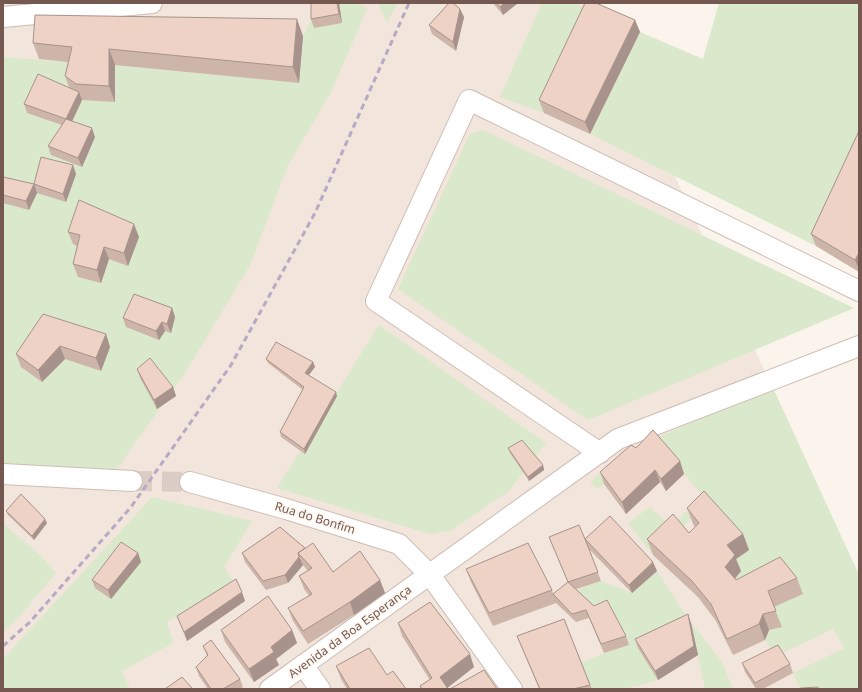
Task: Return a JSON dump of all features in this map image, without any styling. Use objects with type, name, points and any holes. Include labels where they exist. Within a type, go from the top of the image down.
[{"type":"street","points":[[12,12],[152,3]]},
{"type":"street","points":[[600,453],[376,301],[469,100],[859,291]]},
{"type":"street","name":"Avenida da Boa Esperança","points":[[270,689],[618,439],[859,346]]},
{"type":"street","points":[[3,474],[132,481]]},
{"type":"street","name":"Rua do Bonfim","points":[[190,482],[286,509],[399,544],[430,575],[512,689]]},
{"type":"street","points":[[303,665],[320,689]]},
{"type":"shaded area","points":[[3,3],[595,3],[859,575],[859,689],[3,689]]},
{"type":"green space","points":[[320,3],[358,3],[367,9],[331,92],[288,165],[250,265],[185,373],[109,480],[3,474],[3,57],[78,63],[115,102],[115,65],[299,83],[303,36]]},
{"type":"green space","points":[[378,3],[397,3],[387,23]]},
{"type":"green space","points":[[542,3],[574,3],[591,12],[544,113],[500,97]]},
{"type":"green space","points":[[719,3],[859,3],[859,154],[816,246],[590,134],[640,32],[703,59]]},
{"type":"green space","points":[[483,130],[854,308],[588,420],[398,289],[470,134]]},
{"type":"green space","points":[[379,325],[546,443],[509,491],[452,530],[430,534],[277,488]]},
{"type":"green space","points":[[773,388],[859,575],[859,689],[801,689],[793,673],[845,648],[833,629],[776,656],[765,640],[769,630],[773,607],[803,594],[731,583],[733,561],[748,550],[707,504],[653,555],[628,523],[650,507],[671,527],[702,495],[658,443],[636,457],[598,489],[590,482],[630,449]]},
{"type":"green space","points":[[152,497],[252,521],[224,567],[233,581],[167,622],[173,643],[122,671],[130,689],[3,689],[3,659]]},
{"type":"green space","points":[[3,523],[43,558],[56,573],[18,618],[3,632]]},
{"type":"green space","points":[[657,571],[691,623],[639,648],[658,680],[625,689],[591,689],[581,663],[604,653],[629,645],[572,591],[601,581],[632,593]]},
{"type":"green space","points":[[691,623],[722,662],[733,689],[705,689]]},
{"type":"building","points":[[311,3],[337,3],[339,14],[311,19]]},
{"type":"building","points":[[449,3],[453,3],[460,9],[453,42],[429,25]]},
{"type":"building","points":[[497,3],[504,3],[500,7]]},
{"type":"building","points":[[585,3],[596,3],[635,20],[585,122],[539,100]]},
{"type":"building","points":[[35,15],[297,19],[293,67],[109,49],[109,86],[76,84],[65,76],[72,47],[33,43]]},
{"type":"building","points":[[38,74],[79,92],[66,119],[24,104]]},
{"type":"building","points":[[66,119],[92,128],[78,158],[48,146]]},
{"type":"building","points":[[859,131],[859,253],[855,260],[811,234]]},
{"type":"building","points":[[41,157],[73,165],[63,194],[34,184]]},
{"type":"building","points":[[3,177],[34,184],[26,201],[3,195]]},
{"type":"building","points":[[79,200],[134,224],[124,253],[104,247],[97,270],[73,264],[80,235],[68,232]]},
{"type":"building","points":[[134,294],[172,308],[167,324],[162,322],[156,331],[123,318]]},
{"type":"building","points":[[43,314],[106,334],[96,358],[60,346],[38,370],[16,354]]},
{"type":"building","points":[[276,342],[313,362],[305,373],[336,392],[304,449],[280,432],[304,387],[266,359]]},
{"type":"building","points":[[150,358],[173,387],[154,400],[137,369]]},
{"type":"building","points":[[653,430],[680,461],[661,479],[655,470],[622,502],[600,472],[631,445],[636,448]]},
{"type":"building","points":[[522,440],[543,465],[528,477],[508,448]]},
{"type":"building","points":[[704,491],[743,534],[727,545],[735,555],[725,567],[736,580],[780,557],[797,578],[768,591],[776,611],[763,614],[759,624],[727,639],[711,604],[692,581],[647,539],[673,514],[689,533],[699,523],[687,508]]},
{"type":"building","points":[[21,494],[45,519],[32,536],[6,511]]},
{"type":"building","points":[[610,516],[653,562],[629,585],[585,539]]},
{"type":"building","points":[[579,525],[598,572],[568,582],[549,537]]},
{"type":"building","points":[[280,527],[305,548],[298,553],[299,557],[285,575],[263,581],[242,553]]},
{"type":"building","points":[[121,542],[138,553],[108,590],[92,580]]},
{"type":"building","points":[[313,543],[333,572],[360,551],[380,580],[350,602],[303,631],[288,608],[312,594],[299,576],[312,568],[298,553]]},
{"type":"building","points":[[528,543],[552,590],[489,613],[466,569]]},
{"type":"building","points":[[236,579],[242,592],[184,632],[177,616]]},
{"type":"building","points":[[568,582],[594,606],[607,600],[626,636],[601,644],[586,610],[572,614],[553,594]]},
{"type":"building","points":[[268,596],[292,630],[271,647],[274,652],[249,669],[221,630]]},
{"type":"building","points":[[430,602],[470,654],[440,677],[448,689],[422,689],[420,686],[432,678],[398,623]]},
{"type":"building","points":[[688,614],[694,646],[655,671],[635,639]]},
{"type":"building","points":[[564,619],[590,685],[573,689],[540,689],[517,636]]},
{"type":"building","points":[[211,640],[240,679],[223,689],[211,689],[196,667],[208,655],[203,646]]},
{"type":"building","points":[[778,645],[790,664],[755,683],[742,663]]},
{"type":"building","points":[[369,648],[387,675],[393,671],[406,689],[350,689],[336,666]]},
{"type":"building","points":[[484,670],[497,689],[450,689]]},
{"type":"building","points":[[182,677],[193,689],[165,689]]},
{"type":"building","points":[[818,687],[818,689],[795,689],[802,688]]},
{"type":"tunnel","points":[[132,481],[190,482]]},
{"type":"railway","points":[[3,646],[30,622],[131,507],[231,365],[315,213],[409,3]]}]
